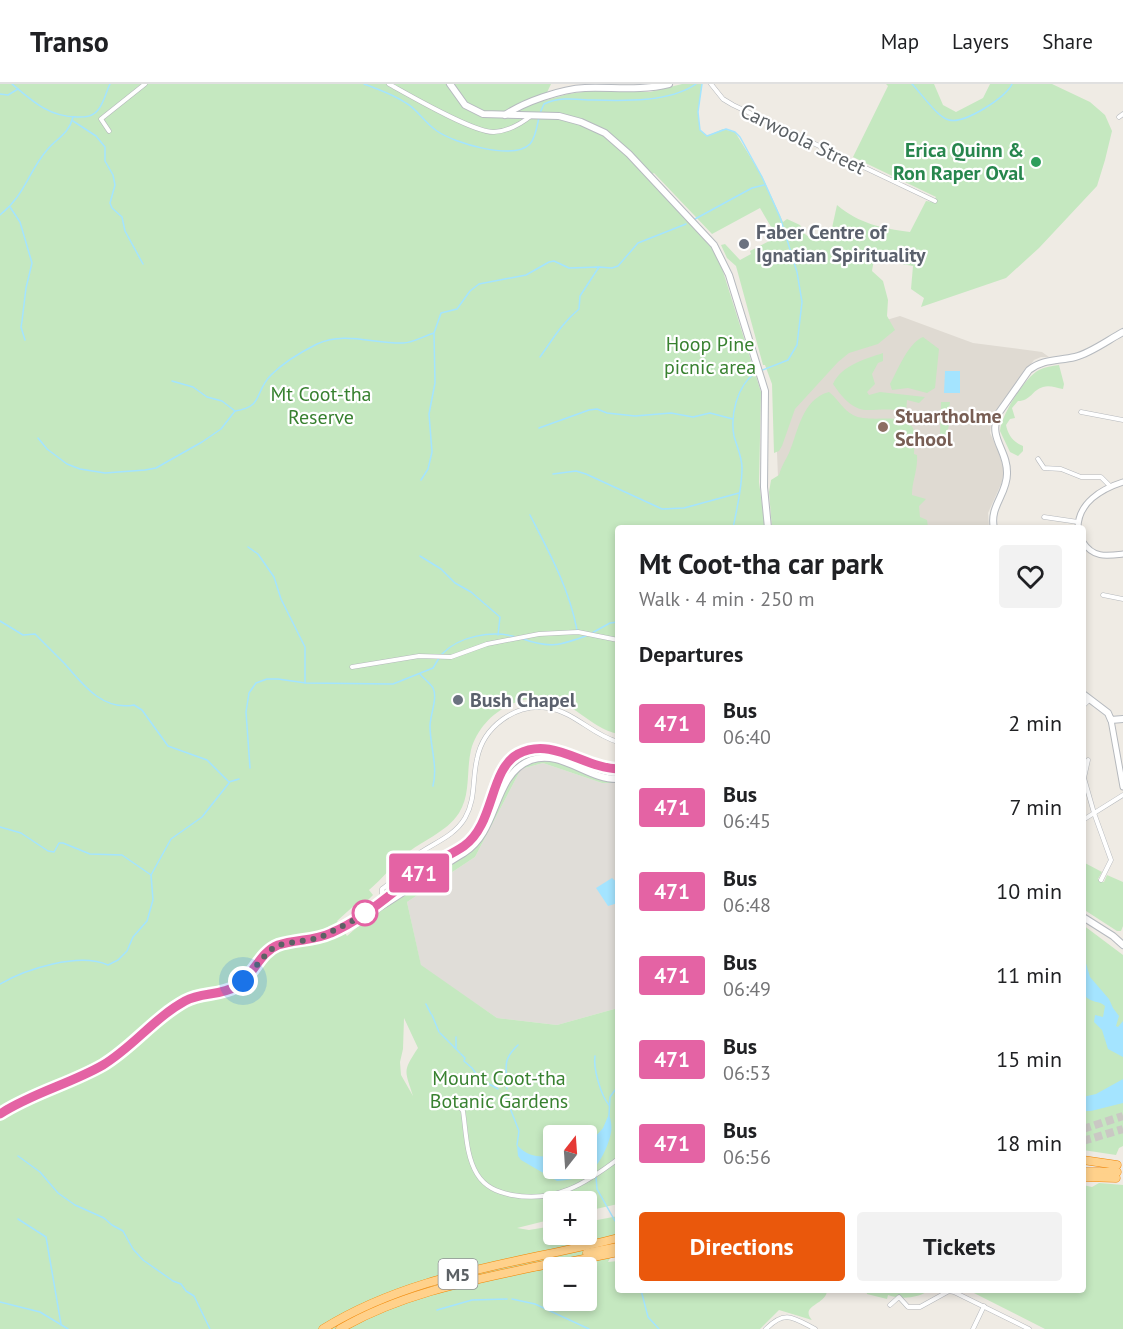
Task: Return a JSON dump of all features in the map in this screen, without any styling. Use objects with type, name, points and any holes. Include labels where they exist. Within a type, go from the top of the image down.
[{"type":"highway","points":[[1086,1161],[1120,1171]]},
{"type":"highway","points":[[1086,1172],[1120,1171]]},
{"type":"highway","points":[[1086,1177],[1120,1171]]},
{"type":"highway","name":"M5","points":[[323,1329],[381,1298],[420,1284],[615,1239]]},
{"type":"highway","name":"M5","points":[[569,1257],[615,1247]]},
{"type":"highway","name":"M5","points":[[593,1257],[615,1253]]},
{"type":"highway","name":"M5","points":[[340,1329],[384,1306],[425,1291],[543,1265]]},
{"type":"main road","points":[[450,84],[457,96],[470,109],[483,114],[571,118],[592,126],[610,137],[629,154],[714,245],[729,275],[762,375],[766,403],[764,487],[768,525]]},
{"type":"main road","points":[[504,115],[574,89],[642,89],[669,84]]},
{"type":"main road","points":[[537,115],[534,106],[540,100]]},
{"type":"main road","points":[[994,525],[993,512],[1005,483],[1007,471],[995,434],[995,421],[998,414],[1029,370],[1046,361],[1076,357],[1123,332]]},
{"type":"main road","points":[[1086,697],[1108,713],[1112,720],[1123,719]]},
{"type":"main road","points":[[388,899],[428,866],[472,839],[484,821],[503,769],[512,758],[536,749],[550,749],[595,765],[615,768]]},
{"type":"main road","points":[[0,1114],[109,1062],[169,1011],[186,1001],[198,996],[221,993],[238,986],[269,951],[278,945],[319,938],[361,917],[475,844],[490,820],[505,783],[522,764],[538,758],[548,758],[601,777],[615,778]]},
{"type":"main road","points":[[1086,919],[1122,943]]},
{"type":"street","points":[[109,131],[102,119],[145,84]]},
{"type":"street","points":[[389,84],[456,119],[486,131],[494,132],[517,126],[537,115]]},
{"type":"street","name":"Carwoola Street","points":[[711,84],[723,99],[733,105],[935,201]]},
{"type":"street","points":[[1081,412],[1123,420]]},
{"type":"street","points":[[1038,459],[1044,468],[1061,469],[1081,477],[1101,477],[1110,486]]},
{"type":"street","points":[[1044,517],[1078,525],[1080,514],[1089,501],[1110,486],[1123,482]]},
{"type":"street","points":[[1086,546],[1090,552],[1097,555],[1123,554]]},
{"type":"street","points":[[1103,596],[1123,599]]},
{"type":"street","points":[[352,667],[419,656],[451,657],[487,644],[521,637],[576,632],[615,639]]},
{"type":"street","points":[[1086,703],[1089,700]]},
{"type":"street","points":[[388,899],[381,891],[416,855],[447,838],[463,821],[472,801],[476,761],[480,747],[493,728],[507,716],[528,708],[554,709],[567,713],[598,734],[615,741]]},
{"type":"street","points":[[1112,720],[1123,787]]},
{"type":"street","points":[[1086,769],[1088,760]]},
{"type":"street","points":[[1086,785],[1111,860],[1101,880]]},
{"type":"street","points":[[1086,818],[1123,795]]},
{"type":"street","points":[[459,1106],[463,1111],[468,1147],[477,1173],[487,1186],[500,1192],[516,1196],[550,1197],[581,1184],[615,1161]]},
{"type":"street","points":[[890,1305],[899,1297],[908,1307],[920,1307],[945,1293]]},
{"type":"street","points":[[954,1293],[1029,1329]]},
{"type":"street","points":[[973,1329],[984,1306]]},
{"type":"street","points":[[766,1329],[779,1318],[786,1316],[795,1318],[814,1329]]},
{"type":"shaded area","name":"Stuartholme School","points":[[900,316],[973,343],[1042,352],[1049,357],[1034,360],[1004,399],[991,422],[990,433],[1004,470],[1002,482],[988,513],[989,525],[780,525],[774,376],[883,321]]},
{"type":"shaded area","points":[[543,763],[602,783],[615,783],[615,1009],[557,1025],[497,1018],[421,966],[407,902],[475,857],[521,769]]},
{"type":"green space","name":"Mt Coot-tha Reserve","points":[[0,84],[551,84],[543,101],[590,91],[650,92],[682,84],[702,84],[698,112],[700,130],[707,136],[723,129],[735,132],[762,176],[783,222],[787,219],[800,225],[805,234],[813,240],[830,237],[837,205],[854,217],[871,224],[910,232],[926,201],[933,202],[936,197],[853,157],[888,86],[886,84],[934,84],[943,105],[956,112],[983,98],[990,84],[1052,84],[1090,102],[1105,115],[1112,131],[1097,186],[1039,248],[1006,278],[921,307],[924,298],[911,289],[913,266],[874,259],[872,271],[883,281],[888,300],[887,316],[895,330],[878,344],[849,353],[838,362],[795,409],[782,446],[774,453],[772,384],[765,365],[763,365],[736,266],[727,258],[721,245],[725,244],[740,260],[751,254],[750,251],[777,237],[760,208],[712,234],[654,173],[649,176],[711,247],[720,262],[761,392],[759,482],[765,525],[615,525],[615,733],[598,726],[572,708],[551,700],[528,699],[497,713],[488,720],[475,739],[471,750],[463,806],[454,820],[400,859],[369,890],[373,895],[362,906],[358,902],[337,921],[347,936],[391,902],[464,856],[477,839],[511,777],[520,768],[530,763],[552,762],[596,777],[615,781],[615,783],[602,783],[543,763],[521,769],[475,857],[407,902],[421,965],[497,1018],[557,1025],[615,1009],[615,1205],[597,1209],[597,1191],[543,1191],[543,1222],[517,1228],[529,1230],[543,1228],[543,1245],[597,1245],[597,1220],[615,1217],[615,1248],[608,1262],[615,1261],[615,1293],[826,1293],[809,1311],[812,1320],[779,1310],[760,1329],[0,1329]],"holes":[[[404,1018],[418,1048],[406,1071],[413,1096],[401,1075]]]},
{"type":"green space","points":[[923,337],[939,349],[935,388],[927,393],[908,388],[892,390],[890,384],[904,358],[913,345]]},
{"type":"green space","points":[[883,353],[883,361],[878,363],[872,374],[875,384],[867,392],[869,395],[880,392],[925,397],[919,403],[907,400],[906,412],[859,409],[843,397],[833,384],[848,367]]},
{"type":"green space","points":[[1059,365],[1064,384],[1063,389],[1043,387],[1026,399],[1018,401],[1012,408],[1015,418],[1010,419],[1006,425],[1007,429],[1014,440],[1023,446],[1023,451],[1018,456],[1010,452],[1000,431],[1009,407],[1033,374],[1044,368]]},
{"type":"green space","points":[[829,392],[846,410],[861,418],[899,419],[912,427],[915,435],[914,454],[917,455],[917,460],[912,495],[926,499],[919,506],[920,517],[927,520],[928,525],[772,525],[769,492],[771,480],[779,475],[802,417],[820,396]]},
{"type":"green space","points":[[941,402],[950,402],[949,409],[952,413],[946,437],[940,436]]},
{"type":"green space","points":[[1086,864],[1102,872],[1098,879],[1100,882],[1104,882],[1107,875],[1123,882],[1123,926],[1121,931],[1117,931],[1086,911]]},
{"type":"green space","points":[[1086,927],[1123,955],[1123,1146],[1119,1148],[1116,1155],[1086,1150]]},
{"type":"green space","points":[[1099,1183],[1123,1185],[1123,1329],[1045,1329],[974,1293],[1086,1293],[1086,1186],[1092,1187]]},
{"type":"green space","points":[[924,1293],[910,1297],[888,1295],[887,1299],[867,1294]]},
{"type":"water","points":[[945,371],[960,371],[960,393],[944,393]]},
{"type":"water","points":[[612,878],[615,880],[615,904],[608,906],[596,888]]},
{"type":"water","points":[[1086,963],[1090,977],[1109,999],[1119,1016],[1116,1026],[1118,1027],[1123,1021],[1123,1057],[1108,1049],[1102,1030],[1094,1022],[1095,1015],[1103,1017],[1105,1006],[1086,997]]},
{"type":"water","points":[[1123,1079],[1123,1103],[1086,1111],[1086,1096],[1096,1094]]},
{"type":"water","points":[[609,1114],[610,1137],[597,1164],[597,1135],[603,1128]]},
{"type":"water","points":[[517,1145],[525,1152],[543,1156],[543,1173],[521,1160],[518,1156]]},
{"type":"waterway","points":[[12,84],[49,111],[77,117],[89,116],[96,112],[110,84]]},
{"type":"waterway","points":[[364,84],[406,103],[445,136],[469,145],[498,151],[522,149],[530,144],[539,117]]},
{"type":"waterway","points":[[540,113],[544,104],[556,100],[616,101],[659,98],[673,95],[696,84]]},
{"type":"waterway","points":[[702,84],[698,112],[700,130],[707,136],[726,129],[735,132],[740,137],[780,217],[797,272],[802,302],[797,345],[788,360],[760,371]]},
{"type":"waterway","points":[[912,84],[939,114],[949,120],[964,118],[984,109],[1002,96],[1012,84]]},
{"type":"waterway","points":[[0,94],[8,95],[18,89]]},
{"type":"waterway","points":[[0,215],[16,199],[41,158],[66,132],[73,117]]},
{"type":"waterway","points":[[73,121],[96,136],[105,147],[105,161],[113,175],[115,185],[110,203],[122,217],[125,231],[143,264]]},
{"type":"waterway","points":[[695,219],[752,188],[764,185]]},
{"type":"waterway","points":[[10,207],[20,222],[32,263],[21,327],[25,340]]},
{"type":"waterway","points":[[38,438],[47,449],[67,464],[80,469],[105,473],[156,468],[221,429],[235,411],[244,409],[255,402],[266,381],[276,371],[292,358],[317,344],[338,338],[392,343],[415,341],[434,333],[441,313],[457,309],[470,291],[479,284],[526,275],[554,261],[569,268],[612,268],[618,266],[638,243],[686,224]]},
{"type":"waterway","points":[[540,357],[579,309],[580,296],[599,267]]},
{"type":"waterway","points":[[421,480],[428,469],[432,452],[429,414],[435,383],[434,334]]},
{"type":"waterway","points":[[734,525],[742,468],[734,436],[734,410],[739,393],[755,373]]},
{"type":"waterway","points":[[172,381],[193,387],[207,397],[222,401],[235,411]]},
{"type":"waterway","points":[[539,428],[597,409],[607,413],[635,416],[671,413],[693,417],[710,413],[733,419]]},
{"type":"waterway","points":[[553,474],[576,471],[586,474],[662,509],[684,508],[739,493]]},
{"type":"waterway","points":[[530,515],[564,585],[577,630]]},
{"type":"waterway","points":[[248,547],[258,554],[274,577],[281,599],[305,647],[305,683]]},
{"type":"waterway","points":[[420,556],[441,569],[455,583],[471,592],[500,617],[498,635]]},
{"type":"waterway","points":[[0,621],[23,635],[35,634],[95,695],[113,704],[134,705],[142,710],[168,746],[207,760],[229,782],[239,779]]},
{"type":"waterway","points":[[592,633],[615,622]]},
{"type":"waterway","points":[[442,654],[457,643],[476,636],[497,634],[516,637]]},
{"type":"waterway","points":[[523,639],[549,645],[588,635]]},
{"type":"waterway","points":[[250,768],[246,712],[249,693],[256,683],[267,679],[278,679],[306,683],[393,684],[433,668],[439,658]]},
{"type":"waterway","points":[[420,674],[432,686],[434,692],[430,726],[435,771],[433,786]]},
{"type":"waterway","points":[[0,984],[24,973],[53,964],[83,960],[108,965],[118,960],[127,951],[133,937],[147,921],[153,900],[151,875],[171,839],[202,817],[229,783]]},
{"type":"waterway","points":[[0,827],[21,833],[48,851],[54,852],[59,843],[63,843],[90,854],[122,855],[151,875]]},
{"type":"waterway","points":[[426,1004],[431,1014]]},
{"type":"waterway","points":[[432,1015],[439,1032]]},
{"type":"waterway","points":[[440,1033],[460,1053]]},
{"type":"waterway","points":[[456,1037],[456,1048]]},
{"type":"waterway","points":[[507,1089],[507,1060],[518,1045]]},
{"type":"waterway","points":[[461,1054],[465,1058],[464,1061],[480,1079],[498,1089]]},
{"type":"waterway","points":[[595,1056],[598,1082],[609,1105]]},
{"type":"waterway","points":[[609,1115],[610,1097],[615,1090]]},
{"type":"waterway","points":[[506,1098],[519,1131],[517,1145]]},
{"type":"waterway","points":[[18,1156],[40,1172],[58,1193],[123,1231],[133,1249],[143,1260],[181,1284],[194,1296],[210,1329]]},
{"type":"waterway","points":[[596,1179],[597,1189],[615,1221]]},
{"type":"waterway","points":[[18,1219],[46,1237],[61,1324]]},
{"type":"waterway","points":[[642,1293],[648,1317],[659,1329]]},
{"type":"waterway","points":[[437,1310],[472,1300],[507,1299]]},
{"type":"waterway","points":[[512,1299],[535,1304],[589,1329]]},
{"type":"waterway","points":[[0,1302],[40,1312],[68,1329]]},
{"type":"tunnel","points":[[1086,1128],[1123,1116]]},
{"type":"tunnel","points":[[1086,1140],[1123,1129]]},
{"type":"bus line","name":"471","points":[[0,1114],[118,1056],[169,1011],[191,998],[221,993],[238,986],[269,951],[278,945],[319,938],[347,926],[428,866],[465,845],[484,821],[503,769],[512,758],[519,754],[527,750],[550,749],[595,765],[615,769]]},
{"type":"place","name":"Erica Quinn & Ron Raper Oval","points":[[1036,162]]},
{"type":"place","name":"Faber Centre of Ignatian Spirituality","points":[[744,244]]},
{"type":"place","name":"Stuartholme School","points":[[883,427]]},
{"type":"place","name":"Bush Chapel","points":[[458,700]]},
{"type":"route","points":[[243,981],[269,951],[278,945],[319,938],[347,926],[370,912],[365,913]]},
{"type":"park label","name":"Hoop Pine picnic area","points":[[710,356]]},
{"type":"park label","name":"Mount Coot-tha Botanic Gardens","points":[[499,1090]]}]
